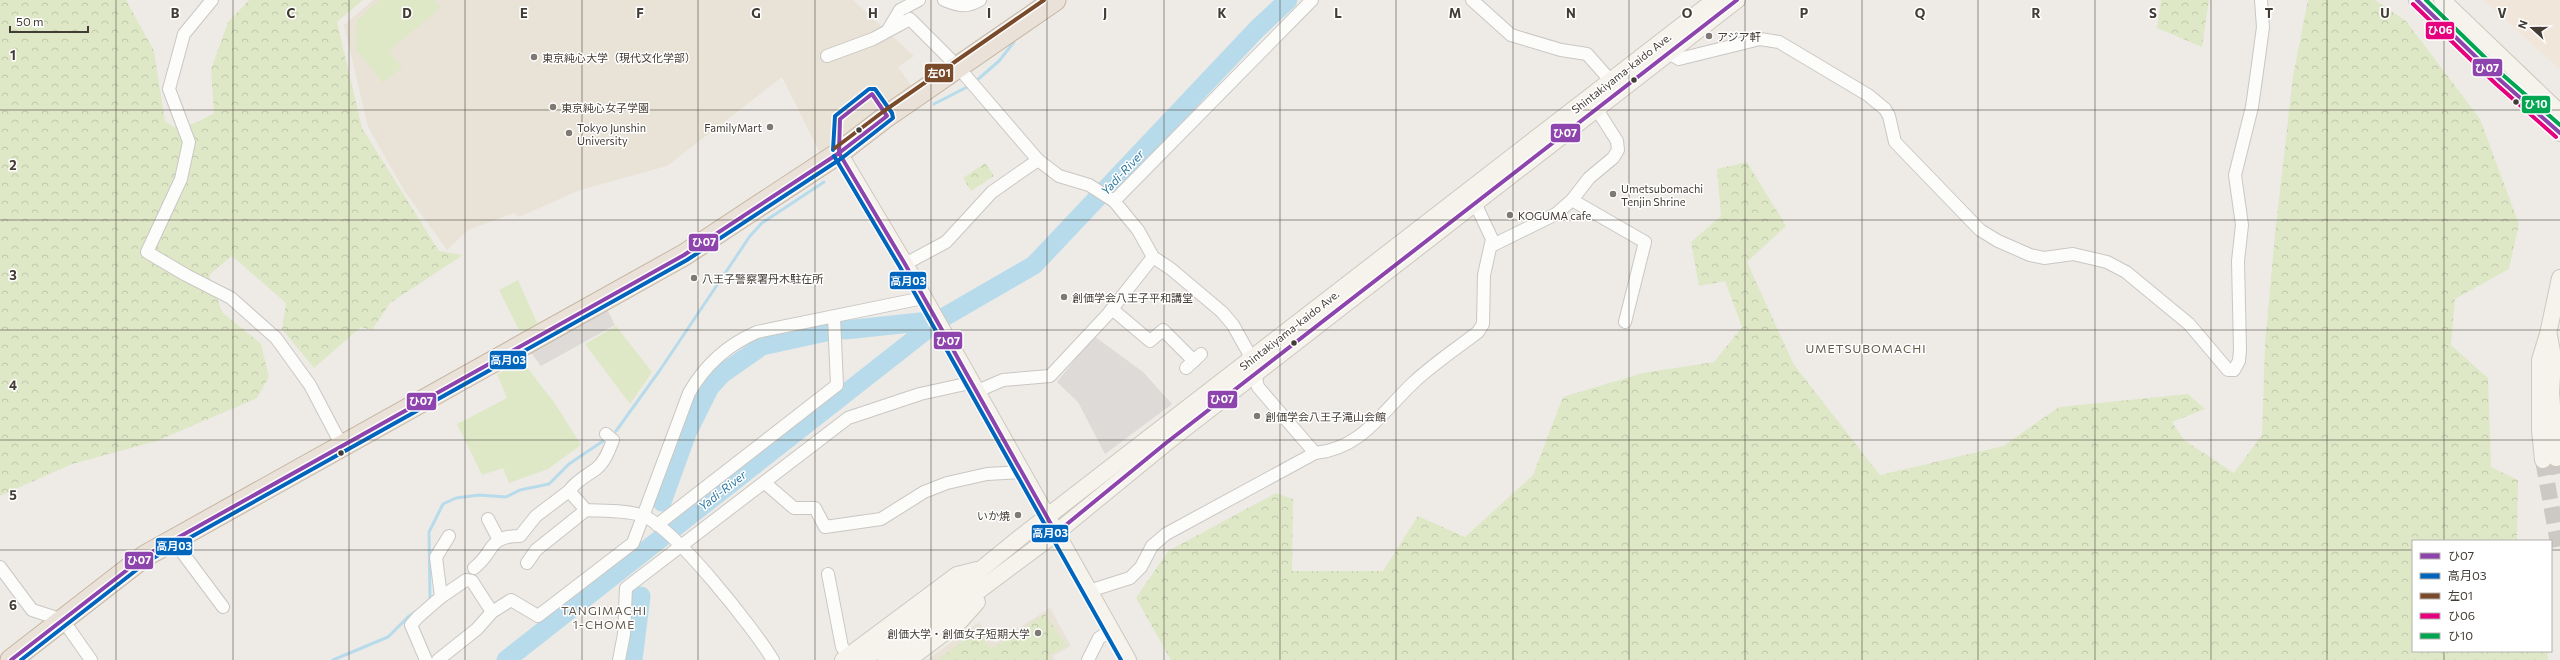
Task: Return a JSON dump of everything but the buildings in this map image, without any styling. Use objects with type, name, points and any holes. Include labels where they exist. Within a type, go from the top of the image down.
[{"type":"highway","points":[[11,660],[145,556],[684,255],[839,153],[958,67],[1055,0]]},
{"type":"main road","name":"Shintakiyama-kaido Ave.","points":[[886,660],[1056,533],[1255,366],[1544,140],[1596,108],[1737,0]]},
{"type":"main road","points":[[2417,0],[2511,91],[2560,133]]},
{"type":"main road","points":[[2442,0],[2560,114]]},
{"type":"main road","name":"Shintakiyama-kaido Ave.","points":[[852,659],[957,575],[982,569],[1047,518],[1475,203],[1610,80],[1709,2]]},
{"type":"main road","points":[[839,153],[905,264],[924,301],[1128,660]]},
{"type":"main road","points":[[2549,459],[2553,357],[2548,334],[2560,278]]},
{"type":"main road","points":[[908,660],[961,620],[999,577]]},
{"type":"street","points":[[212,0],[184,34],[169,89],[189,142],[181,179],[147,252],[231,298],[276,338],[310,385],[342,446]]},
{"type":"street","points":[[887,32],[900,10],[919,0]]},
{"type":"street","points":[[944,0],[961,7],[971,5],[980,0]]},
{"type":"street","points":[[1113,200],[1312,0]]},
{"type":"street","points":[[1472,0],[1511,35],[1561,50],[1587,54],[1610,80]]},
{"type":"street","points":[[1669,53],[1679,59],[1760,39],[1779,42],[1868,94],[1885,109],[1889,116],[1895,142],[1980,230],[1998,241],[2030,254],[2044,258],[2074,254],[2106,262],[2126,272],[2184,319],[2220,362],[2228,370],[2234,370],[2239,361],[2240,350],[2238,261],[2242,225],[2235,175],[2252,107],[2263,27],[2261,0]]},
{"type":"street","points":[[827,56],[873,39],[910,19],[958,67],[1038,160],[1060,176],[1089,185],[1113,200],[1138,230],[1153,257],[1172,269],[1222,312],[1233,325],[1255,366],[1258,387],[1315,453]]},
{"type":"street","points":[[1491,246],[1556,214],[1572,200],[1589,178],[1612,158],[1618,150],[1617,141],[1596,108]]},
{"type":"street","points":[[905,264],[946,242],[992,192],[1038,160]]},
{"type":"street","points":[[1572,200],[1645,242],[1625,322]]},
{"type":"street","points":[[1089,591],[1130,578],[1141,567],[1152,546],[1166,534],[1315,453],[1331,452],[1358,438],[1369,430],[1414,382],[1478,332],[1482,324],[1484,275],[1492,239],[1475,203]]},
{"type":"street","points":[[619,660],[624,634],[626,588],[681,544],[765,483],[848,418],[920,394],[973,387],[1003,380],[1050,376],[1112,309],[1153,257]]},
{"type":"street","points":[[438,660],[477,629],[492,612],[511,600],[534,619],[633,543],[676,422],[700,374],[716,357],[739,340],[757,332],[924,301]]},
{"type":"street","points":[[1112,309],[1150,341],[1163,330],[1193,361]]},
{"type":"street","points":[[659,526],[837,385],[834,317]]},
{"type":"street","points":[[474,568],[485,559],[488,550],[499,540],[504,536],[520,536],[536,516],[569,491],[583,477],[597,468],[607,456],[613,440],[606,434]]},
{"type":"street","points":[[765,483],[794,508],[815,508],[825,527],[881,519],[924,492],[947,483],[987,474],[1021,472]]},
{"type":"street","points":[[569,491],[586,510],[643,516],[659,526],[681,544],[758,637],[773,660]]},
{"type":"street","points":[[527,563],[536,550],[586,510]]},
{"type":"street","points":[[488,519],[499,540]]},
{"type":"street","points":[[440,597],[436,557],[449,536]]},
{"type":"street","points":[[173,540],[223,607]]},
{"type":"street","points":[[0,567],[32,610],[63,620],[91,660]]},
{"type":"street","points":[[828,574],[829,610],[842,647],[852,659]]},
{"type":"street","points":[[426,660],[411,625],[440,597],[466,580],[472,581],[492,612]]},
{"type":"street","points":[[1088,660],[1099,638],[1111,630]]},
{"type":"shaded area","name":"東京純心女子学園","points":[[373,0],[853,0],[914,56],[898,67],[913,88],[820,153],[782,77],[667,166],[580,190],[519,217],[514,213],[468,230],[447,250],[405,192],[368,127],[344,25]]},
{"type":"shaded area","points":[[2484,0],[2560,0],[2560,70]]},
{"type":"shaded area","points":[[606,307],[615,325],[541,366],[529,350]]},
{"type":"shaded area","points":[[1094,336],[1143,372],[1172,404],[1105,454],[1078,402],[1057,382]]},
{"type":"shaded area","name":"創価大学・創価女子短期大学","points":[[1050,608],[1071,646],[1053,656],[1055,660],[927,660],[979,622],[995,643]]},
{"type":"green space","points":[[0,0],[126,0],[154,51],[165,121],[174,127],[196,123],[214,113],[211,69],[228,22],[249,0],[363,0],[337,22],[362,128],[439,251],[463,255],[390,303],[372,330],[361,327],[314,368],[282,329],[286,303],[232,256],[209,275],[222,312],[261,344],[269,377],[257,398],[157,441],[72,464],[0,496]]},
{"type":"green space","points":[[380,0],[434,0],[441,7],[389,51],[402,67],[383,83],[355,48],[357,20]]},
{"type":"green space","points":[[2161,0],[2209,0],[2202,47],[2157,28]]},
{"type":"green space","points":[[2308,0],[2375,0],[2406,21],[2480,119],[2519,224],[2509,269],[2455,299],[2451,345],[2488,378],[2491,467],[2518,480],[2517,540],[2412,540],[2412,652],[2547,652],[2548,660],[1171,660],[1136,598],[1168,551],[1276,493],[1293,499],[1292,571],[1383,571],[1418,516],[1465,537],[1533,475],[1563,397],[1643,373],[1714,362],[1742,327],[1725,281],[1699,286],[1691,242],[1721,216],[1717,169],[1747,162],[1786,226],[1747,262],[1794,365],[1880,475],[2003,446],[2059,407],[2188,394],[2205,409],[2172,422],[2184,440],[2234,473],[2262,435],[2265,344],[2275,234],[2293,76]]},
{"type":"green space","points":[[985,163],[994,176],[971,191],[963,178]]},
{"type":"green space","points":[[518,280],[538,325],[522,332],[518,328],[499,290]]},
{"type":"green space","points":[[616,326],[652,372],[630,404],[585,344]]},
{"type":"green space","points":[[523,362],[556,405],[581,445],[548,469],[509,483],[503,468],[482,475],[457,424],[507,398],[497,374]]},
{"type":"green space","name":"創価大学・創価女子短期大学","points":[[1045,614],[1067,646],[1049,655],[1051,660],[938,660],[976,631],[991,649]]},
{"type":"waterway","name":"Yadi-River","points":[[506,660],[939,320],[1034,265],[1257,29],[1288,0]]},
{"type":"waterway","points":[[976,81],[999,61],[1014,42]]},
{"type":"waterway","points":[[934,104],[969,86]]},
{"type":"waterway","points":[[616,431],[660,370],[750,236],[762,223],[824,182]]},
{"type":"waterway","name":"Yadi-River","points":[[845,330],[939,320]]},
{"type":"waterway","name":"Yadi-River","points":[[662,502],[687,433],[710,387],[722,374],[762,346],[826,332]]},
{"type":"waterway","points":[[430,600],[429,532],[443,504],[456,498],[479,495],[506,497],[520,490],[549,484],[569,464],[606,439]]},
{"type":"waterway","name":"Yadi-River","points":[[633,660],[641,596]]},
{"type":"waterway","points":[[333,660],[388,637],[409,616],[420,609]]},
{"type":"tunnel","points":[[2556,458],[2560,480]]},
{"type":"tunnel","points":[[2543,460],[2560,554]]},
{"type":"transit line","name":"左01","points":[[835,148],[884,111],[1044,0]]},
{"type":"transit line","name":"ひ07","points":[[839,153],[905,264],[1056,533],[1166,443],[1737,0]]},
{"type":"transit line","name":"ひ07","points":[[2417,0],[2500,80],[2560,133]]},
{"type":"transit line","name":"ひ10","points":[[2426,0],[2504,76],[2560,125]]},
{"type":"transit line","name":"ひ06","points":[[2413,4],[2496,84],[2556,137]]},
{"type":"transit line","name":"高月03","points":[[21,660],[148,561],[687,260],[842,158],[893,118],[892,113],[875,89],[869,89],[835,116],[833,150]]},
{"type":"transit line","name":"ひ07","points":[[872,94],[887,116],[839,153],[840,119],[872,94]]},
{"type":"transit line","name":"ひ07","points":[[11,660],[145,556],[684,255],[839,153]]},
{"type":"transit line","name":"高月03","points":[[834,156],[900,267],[1121,660]]},
{"type":"place","name":"アジア軒","points":[[1709,36]]},
{"type":"place","name":"東京純心大学（現代文化学部）","points":[[534,57]]},
{"type":"place","name":"東京純心女子学園","points":[[553,107]]},
{"type":"place","name":"FamilyMart","points":[[770,127]]},
{"type":"place","name":"Tokyo Junshin University","points":[[569,133]]},
{"type":"place","name":"Umetsubomachi Tenjin Shrine","points":[[1613,194]]},
{"type":"place","name":"KOGUMA cafe","points":[[1510,215]]},
{"type":"place","name":"八王子警察署丹木駐在所","points":[[694,278]]},
{"type":"place","name":"創価学会八王子平和講堂","points":[[1064,297]]},
{"type":"place","name":"創価学会八王子滝山会館","points":[[1257,416]]},
{"type":"place","name":"いか焼","points":[[1018,515]]},
{"type":"place","name":"創価大学・創価女子短期大学","points":[[1038,633]]},
{"type":"district","name":"UMETSUBOMACHI","points":[[1866,348]]},
{"type":"district","name":"TANGIMACHI 1-CHOME","points":[[604,617]]}]
